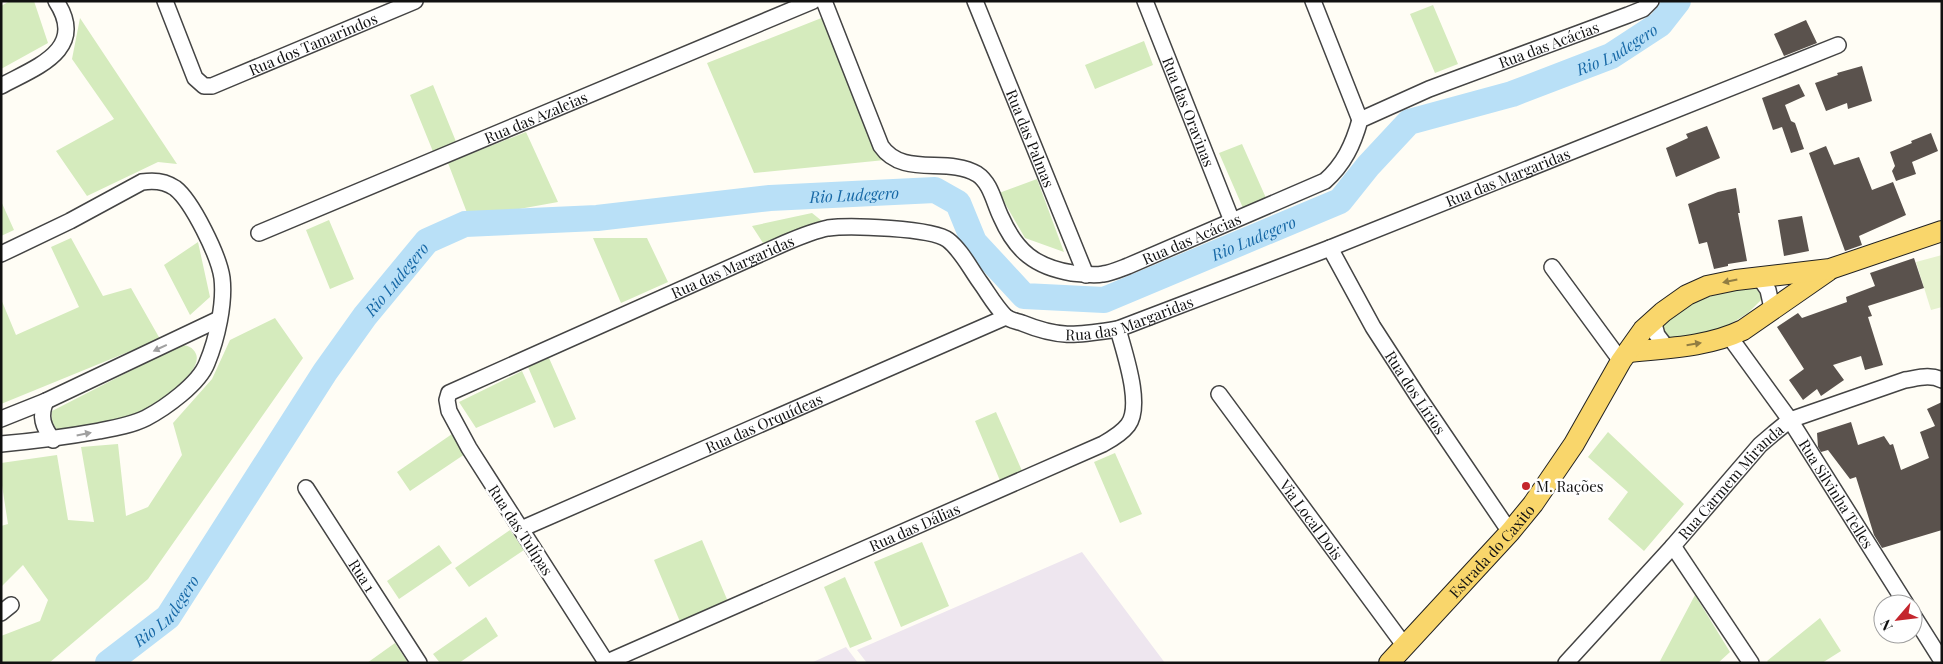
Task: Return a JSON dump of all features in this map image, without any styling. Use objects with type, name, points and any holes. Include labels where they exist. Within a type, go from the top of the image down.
[{"type":"main road","name":"Estrada do Caxito","points":[[1389,663],[1510,532],[1533,504],[1574,444],[1625,357],[1652,320],[1688,295],[1707,286],[1736,280],[1830,269],[1942,231]]},
{"type":"main road","name":"Estrada do Caxito","points":[[1625,357],[1729,336],[1743,330],[1830,269]]},
{"type":"street","points":[[1,86],[53,57],[60,50],[66,31],[64,17],[56,1]]},
{"type":"street","name":"Rua dos Tamarindos","points":[[165,1],[195,78],[204,86],[212,86],[415,1]]},
{"type":"street","name":"Rua das Azaleias","points":[[259,233],[813,1]]},
{"type":"street","name":"Rua das Acácias","points":[[824,1],[881,146],[886,152],[897,161],[951,166],[976,174],[987,184],[1009,234],[1024,253],[1040,264],[1056,270],[1086,275],[1101,275],[1128,266],[1325,181],[1337,170],[1348,153],[1354,141],[1360,120],[1429,89],[1643,9],[1651,1]]},
{"type":"street","name":"Rua das Palmas","points":[[975,1],[1086,275]]},
{"type":"street","name":"Rua das Oravinas","points":[[1145,1],[1232,221]]},
{"type":"street","points":[[1313,1],[1360,120]]},
{"type":"street","name":"Rua das Margaridas","points":[[449,393],[785,242],[830,228],[874,228],[927,232],[942,236],[950,241],[1006,317],[1039,330],[1060,335],[1082,335],[1118,329],[1330,248],[1838,45]]},
{"type":"street","points":[[1,254],[70,221],[142,182],[151,180],[163,182],[174,188],[183,197],[209,241],[219,262],[223,294],[219,319],[207,365],[178,398],[144,419],[122,426],[53,440],[1,444]]},
{"type":"street","name":"Rua dos Lírios","points":[[1330,248],[1373,327],[1418,398],[1510,532]]},
{"type":"street","points":[[1552,267],[1625,357]]},
{"type":"street","points":[[1758,277],[1768,290],[1772,308]]},
{"type":"street","name":"Rua das Orquídeas","points":[[521,529],[1006,317]]},
{"type":"street","points":[[1,419],[46,401],[219,319]]},
{"type":"street","points":[[1652,320],[1657,335],[1667,348]]},
{"type":"street","name":"Rua das Dálias","points":[[605,662],[1103,444],[1117,435],[1128,425],[1133,416],[1134,405],[1132,383],[1118,329]]},
{"type":"street","points":[[185,336],[195,338],[201,343],[204,348],[207,365]]},
{"type":"street","name":"Rua Silvinha Telles","points":[[1729,336],[1790,420],[1900,594]]},
{"type":"street","name":"Rua Carmem Miranda","points":[[1566,663],[1673,546],[1760,445],[1790,420],[1905,380],[1924,376],[1937,377],[1942,380]]},
{"type":"street","name":"Rua das Tulípas","points":[[449,393],[447,400],[449,411],[469,448],[605,662]]},
{"type":"street","name":"Via Local Dois","points":[[1219,394],[1404,645]]},
{"type":"street","points":[[46,401],[41,418],[53,440]]},
{"type":"street","name":"Rua 1","points":[[306,488],[419,663]]},
{"type":"street","points":[[1673,546],[1751,663]]},
{"type":"street","points":[[1923,631],[1942,660]]},
{"type":"shaded area","points":[[1082,552],[1165,663],[867,663],[857,650]]},
{"type":"shaded area","points":[[846,647],[858,663],[811,663]]},
{"type":"green space","points":[[10,1],[34,1],[48,43],[1,69],[1,6]]},
{"type":"green space","points":[[1433,5],[1458,64],[1435,73],[1410,14]]},
{"type":"green space","points":[[824,17],[885,160],[754,173],[707,63]]},
{"type":"green space","points":[[80,18],[177,164],[158,162],[87,196],[56,151],[114,119],[72,59]]},
{"type":"green space","points":[[1144,41],[1153,65],[1095,89],[1085,65]]},
{"type":"green space","points":[[433,85],[457,144],[434,154],[410,95]]},
{"type":"green space","points":[[526,132],[558,202],[469,218],[448,163]]},
{"type":"green space","points":[[1242,144],[1266,198],[1243,208],[1219,153]]},
{"type":"green space","points":[[1037,179],[1064,252],[1025,238],[999,193]]},
{"type":"green space","points":[[1,201],[14,230],[1,236]]},
{"type":"green space","points":[[812,213],[822,221],[765,246],[752,226]]},
{"type":"green space","points":[[329,220],[354,279],[330,289],[306,230]]},
{"type":"green space","points":[[71,238],[103,296],[131,288],[160,339],[1,404],[1,299],[16,335],[79,307],[51,247]]},
{"type":"green space","points":[[593,238],[647,238],[668,282],[621,303]]},
{"type":"green space","points":[[198,242],[210,297],[190,315],[164,265]]},
{"type":"green space","points":[[1942,255],[1942,307],[1931,310],[1916,262]]},
{"type":"green space","points":[[1754,286],[1758,288],[1762,295],[1761,300],[1748,313],[1724,328],[1712,333],[1669,339],[1665,334],[1664,324],[1696,302],[1716,294]]},
{"type":"green space","points":[[275,318],[303,358],[148,579],[49,663],[1,663],[1,636],[40,621],[48,600],[23,565],[1,587],[1,526],[8,524],[1,479],[1,463],[57,455],[68,520],[94,522],[81,447],[118,444],[126,516],[148,507],[182,455],[173,423],[212,379],[230,340]]},
{"type":"green space","points":[[181,345],[192,348],[196,354],[196,362],[185,379],[154,404],[128,417],[89,427],[59,431],[53,424],[52,411]]},
{"type":"green space","points":[[549,358],[576,419],[554,428],[528,367]]},
{"type":"green space","points":[[522,371],[536,402],[476,428],[459,402]]},
{"type":"green space","points":[[996,412],[1023,473],[1001,483],[975,421]]},
{"type":"green space","points":[[1608,432],[1684,504],[1644,551],[1608,519],[1628,492],[1588,457]]},
{"type":"green space","points":[[452,434],[465,454],[410,491],[397,472]]},
{"type":"green space","points":[[1115,453],[1142,514],[1120,523],[1094,462]]},
{"type":"green space","points":[[510,530],[524,550],[469,587],[455,568]]},
{"type":"green space","points":[[702,540],[729,604],[681,624],[654,560]]},
{"type":"green space","points":[[922,542],[949,606],[901,627],[874,562]]},
{"type":"green space","points":[[439,545],[452,563],[399,599],[387,581]]},
{"type":"green space","points":[[845,577],[872,639],[850,648],[824,587]]},
{"type":"green space","points":[[1695,595],[1730,652],[1718,663],[1659,663]]},
{"type":"green space","points":[[486,617],[498,636],[459,663],[440,663],[433,654]]},
{"type":"green space","points":[[1820,618],[1841,651],[1822,663],[1769,663],[1767,661]]},
{"type":"green space","points":[[395,643],[407,661],[406,663],[367,663]]},
{"type":"building","points":[[1806,20],[1817,43],[1784,56],[1774,34]]},
{"type":"building","points":[[1862,66],[1872,101],[1848,109],[1847,103],[1826,111],[1815,83],[1838,75],[1837,73]]},
{"type":"building","points":[[1799,84],[1805,96],[1785,105],[1791,121],[1795,123],[1804,149],[1791,153],[1782,127],[1773,130],[1762,98]]},
{"type":"building","points":[[1707,126],[1720,158],[1676,177],[1666,148],[1688,138],[1686,134]]},
{"type":"building","points":[[1931,133],[1938,151],[1912,162],[1916,174],[1896,181],[1892,171],[1895,166],[1890,152]]},
{"type":"building","points":[[1826,146],[1834,165],[1859,157],[1872,190],[1893,182],[1906,215],[1859,236],[1862,245],[1845,251],[1809,153]]},
{"type":"building","points":[[1736,188],[1740,213],[1738,213],[1747,261],[1728,264],[1728,266],[1714,269],[1707,242],[1699,244],[1688,204],[1718,192]]},
{"type":"building","points":[[1802,216],[1809,251],[1784,256],[1778,220]]},
{"type":"building","points":[[1914,258],[1924,288],[1868,306],[1872,316],[1868,317],[1883,365],[1865,370],[1861,356],[1833,365],[1844,380],[1821,396],[1817,389],[1803,400],[1789,380],[1804,369],[1777,327],[1798,313],[1802,318],[1847,302],[1846,297],[1875,286],[1870,273]]},
{"type":"building","points":[[1942,402],[1942,530],[1882,548],[1874,535],[1856,477],[1850,479],[1828,450],[1821,452],[1818,447],[1817,433],[1851,422],[1858,445],[1884,436],[1890,445],[1893,444],[1901,470],[1929,458],[1920,432],[1935,426],[1927,409]]},
{"type":"waterway","name":"Rio Ludegero","points":[[108,663],[168,617],[325,372],[365,316],[427,241],[465,224],[597,218],[770,198],[935,190],[958,203],[974,242],[1024,296],[1104,300],[1340,201],[1368,166],[1409,122],[1512,94],[1611,56],[1660,24],[1678,1]]},
{"type":"place","name":"M. Rações","points":[[1526,486]]}]
